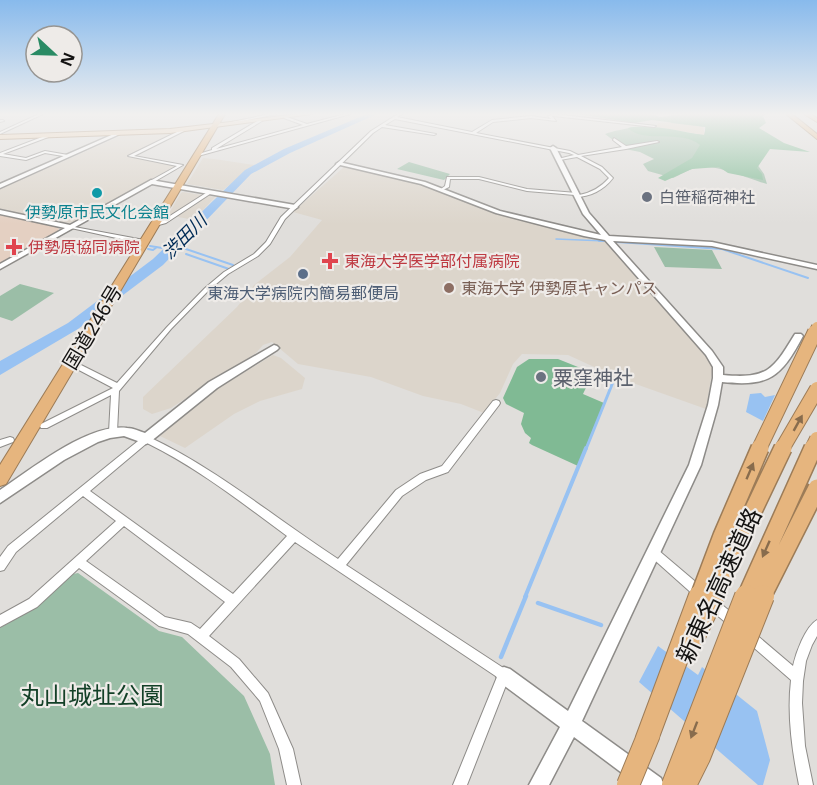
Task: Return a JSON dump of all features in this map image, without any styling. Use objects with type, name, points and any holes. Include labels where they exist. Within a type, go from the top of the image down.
[{"type":"highway","name":"国道246号","points":[[0,479],[199,151]]},
{"type":"highway","points":[[646,741],[722,536],[767,432],[817,327]]},
{"type":"highway","name":"新東名高速道路","points":[[628,785],[646,741],[772,471],[817,389]]},
{"type":"highway","name":"新東名高速道路","points":[[672,785],[750,586],[817,439]]},
{"type":"highway","points":[[684,785],[699,757],[767,586],[817,488]]},
{"type":"street","points":[[0,186],[80,151]]},
{"type":"street","points":[[0,267],[181,165],[130,156],[141,151]]},
{"type":"street","points":[[208,153],[212,151]]},
{"type":"street","points":[[197,154],[217,151]]},
{"type":"street","points":[[44,426],[116,389],[207,289],[226,273],[256,255],[268,243],[282,218],[353,151]]},
{"type":"street","points":[[539,785],[571,724],[695,465],[713,405],[718,378],[715,361],[586,214],[555,151]]},
{"type":"street","points":[[443,189],[447,187],[448,178],[473,178],[526,190],[577,195],[589,194],[611,179],[604,170],[579,156],[562,151]]},
{"type":"street","points":[[560,159],[611,151]]},
{"type":"street","points":[[0,155],[26,159],[45,152],[68,156]]},
{"type":"street","points":[[339,165],[411,180],[443,189],[505,214],[607,238],[712,244],[817,267]]},
{"type":"street","points":[[151,183],[295,207]]},
{"type":"street","points":[[551,192],[552,184]]},
{"type":"street","points":[[155,225],[164,222],[211,192]]},
{"type":"street","points":[[0,212],[144,242]]},
{"type":"street","points":[[718,378],[745,380],[771,374],[784,364],[798,336],[817,343]]},
{"type":"street","points":[[0,566],[12,549],[204,391],[274,348]]},
{"type":"street","points":[[69,366],[78,367],[116,389]]},
{"type":"street","points":[[113,432],[116,389]]},
{"type":"street","points":[[339,566],[399,493],[423,477],[444,469],[496,403]]},
{"type":"street","points":[[0,497],[80,445],[113,432],[125,432],[146,439],[170,450],[211,475],[294,536],[504,675],[654,785]]},
{"type":"street","points":[[0,444],[10,440]]},
{"type":"street","points":[[83,491],[233,601]]},
{"type":"street","points":[[0,621],[33,603],[123,521]]},
{"type":"street","points":[[201,636],[294,536]]},
{"type":"street","points":[[654,553],[798,678]]},
{"type":"street","points":[[79,562],[163,622],[191,629],[235,663],[264,698],[286,749],[294,785]]},
{"type":"street","points":[[806,785],[797,742],[798,678],[801,660],[815,631]]},
{"type":"street","points":[[460,785],[504,675]]},
{"type":"shaded area","points":[[87,151],[140,151],[129,156],[176,166],[69,223],[0,209],[0,189]]},
{"type":"shaded area","points":[[203,158],[254,165],[223,190],[187,184]]},
{"type":"shaded area","name":"東海大学 伊勢原キャンパス","points":[[344,167],[424,184],[509,217],[607,240],[707,357],[713,367],[706,409],[616,377],[568,355],[522,354],[513,364],[500,393],[484,413],[461,404],[423,396],[371,377],[298,364],[272,342],[263,345],[256,353],[171,408],[152,414],[143,409],[143,397],[237,307],[254,285],[290,257],[322,220],[293,212]]},
{"type":"shaded area","points":[[181,193],[215,197],[194,220],[168,215]]},
{"type":"shaded area","name":"伊勢原協同病院","points":[[0,215],[59,227],[58,231],[0,263]]},
{"type":"shaded area","points":[[273,355],[281,358],[305,378],[302,389],[260,401],[234,414],[185,448],[160,436],[209,394]]},
{"type":"green space","points":[[633,151],[749,151],[753,153],[752,157],[764,174],[767,184],[711,167],[695,168],[673,178],[648,171],[643,164],[654,159]]},
{"type":"green space","points":[[697,151],[769,151],[757,168],[763,180],[728,173],[719,167],[692,169],[665,181],[658,178],[692,158]]},
{"type":"green space","points":[[409,162],[450,174],[444,180],[397,169]]},
{"type":"green space","points":[[654,247],[712,250],[722,269],[665,267]]},
{"type":"green space","points":[[20,284],[54,293],[12,321],[0,317],[0,296]]},
{"type":"green space","points":[[529,359],[558,359],[593,373],[583,394],[604,403],[578,466],[529,443],[531,438],[525,433],[521,424],[524,413],[506,404],[503,398],[517,367]]},
{"type":"green space","name":"丸山城址公園","points":[[78,573],[159,631],[182,637],[244,696],[270,754],[275,785],[0,785],[0,628],[37,606],[73,574]]},
{"type":"water","points":[[761,393],[765,397],[775,395],[763,421],[746,412],[750,394]]},
{"type":"water","points":[[658,646],[698,675],[702,667],[757,711],[770,760],[763,785],[758,785],[639,682]]},
{"type":"waterway","name":"渋田川","points":[[0,369],[73,326],[158,262],[248,172],[288,151]]},
{"type":"waterway","points":[[556,239],[606,241],[599,241]]},
{"type":"waterway","points":[[621,242],[617,242],[722,249],[808,278]]},
{"type":"waterway","points":[[150,246],[157,247]]},
{"type":"waterway","points":[[148,249],[153,250],[157,247]]},
{"type":"waterway","points":[[157,247],[162,248]]},
{"type":"waterway","name":"渋田川","points":[[174,248],[179,248]]},
{"type":"waterway","points":[[183,248],[233,265]]},
{"type":"waterway","points":[[186,254],[229,269]]},
{"type":"waterway","points":[[586,449],[613,382]]},
{"type":"waterway","points":[[525,597],[586,448]]},
{"type":"waterway","points":[[501,657],[526,596]]},
{"type":"waterway","points":[[538,603],[601,625]]},
{"type":"place","name":"伊勢原市民文化会館","points":[[97,193]]},
{"type":"place","name":"白笹稲荷神社","points":[[647,197]]},
{"type":"place","name":"伊勢原協同病院","points":[[14,247]]},
{"type":"place","name":"東海大学医学部付属病院","points":[[330,261]]},
{"type":"place","name":"東海大学病院内簡易郵便局","points":[[303,274]]},
{"type":"place","name":"東海大学 伊勢原キャンパス","points":[[449,288]]},
{"type":"place","name":"粟窪神社","points":[[541,377]]}]
